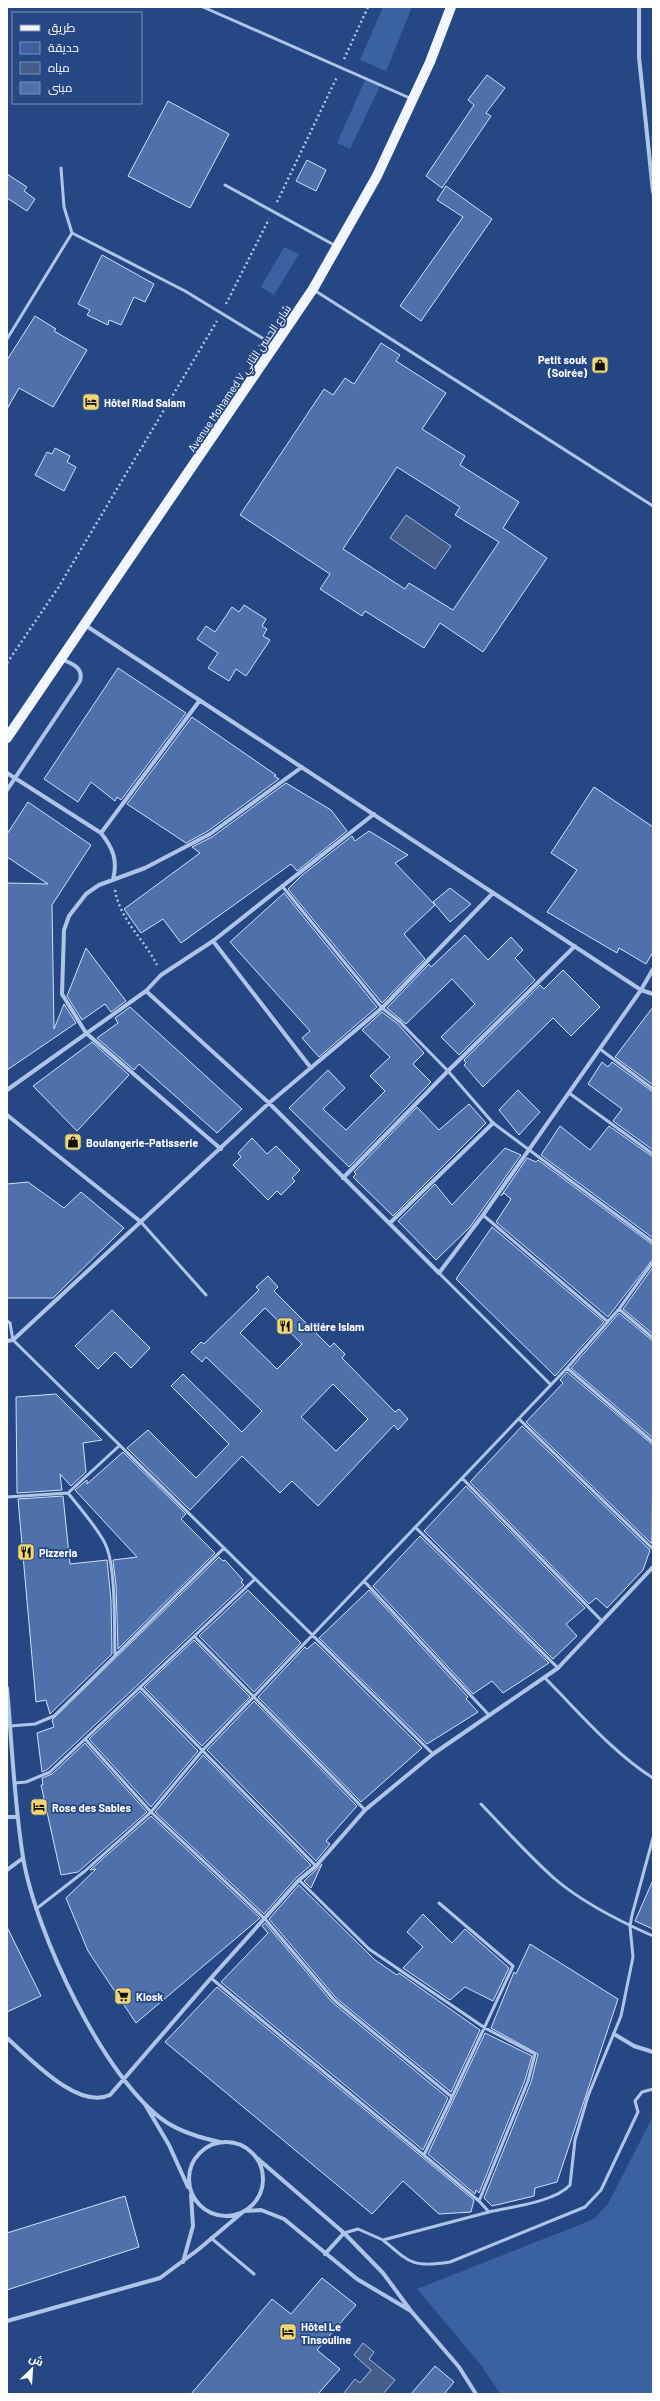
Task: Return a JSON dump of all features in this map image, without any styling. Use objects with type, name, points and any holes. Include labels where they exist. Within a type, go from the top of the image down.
[{"type":"main road","name":"Avenue Mohamed V شارع الحسن الثاني","points":[[7,738],[313,290],[369,192],[413,100],[451,7]]},
{"type":"street","points":[[639,7],[639,57],[653,192]]},
{"type":"street","points":[[85,625],[641,990],[653,994]]},
{"type":"street","points":[[7,790],[80,681],[81,673],[78,668],[61,659]]},
{"type":"street","points":[[101,833],[200,700]]},
{"type":"street","points":[[221,1149],[86,1033],[62,994],[64,930],[70,916],[86,894],[99,885],[145,868],[210,834],[302,767]]},
{"type":"street","points":[[7,773],[101,833],[113,847],[115,871],[113,880]]},
{"type":"street","points":[[7,1090],[146,991],[161,975],[213,941],[374,814]]},
{"type":"street","points":[[7,1341],[13,1340],[269,1103],[382,1008],[494,893]]},
{"type":"street","points":[[213,941],[311,1068]]},
{"type":"street","points":[[343,1178],[448,1071],[575,946]]},
{"type":"street","points":[[146,991],[269,1103],[439,1273],[483,1215],[569,1093],[641,990],[653,969]]},
{"type":"street","points":[[7,1115],[141,1222]]},
{"type":"street","points":[[390,1223],[493,1123]]},
{"type":"street","points":[[7,2038],[68,2089],[84,2096],[104,2098],[110,2095],[298,1880],[316,1866],[365,1810],[433,1754],[558,1668],[603,1622],[653,1567]]},
{"type":"street","points":[[7,1688],[23,1858],[36,1909],[49,1942],[90,2027],[124,2079],[144,2102],[166,2122],[182,2131],[199,2138],[240,2144],[250,2149],[257,2158],[344,2233],[383,2273],[411,2312],[459,2367],[476,2394]]},
{"type":"street","points":[[7,1817],[18,1817]]},
{"type":"street","points":[[7,1870],[23,1858]]},
{"type":"street","points":[[614,2034],[634,2046],[653,2052]]},
{"type":"street","points":[[144,2102],[169,2145],[197,2203],[207,2211],[220,2215],[232,2216],[244,2211],[261,2210],[284,2219],[325,2254],[371,2289],[411,2312]]},
{"type":"street","points":[[182,2262],[193,2226],[191,2192],[188,2179],[190,2166],[197,2155],[206,2147],[220,2142]]},
{"type":"street","points":[[7,2321],[145,2284],[160,2278],[182,2262],[254,2203],[261,2193],[264,2180],[262,2169],[257,2158]]},
{"type":"street","points":[[325,2254],[344,2233]]},
{"type":"lane","points":[[203,7],[413,100]]},
{"type":"lane","points":[[61,168],[64,207],[72,233],[185,291],[275,346]]},
{"type":"lane","points":[[225,185],[338,247]]},
{"type":"lane","points":[[7,339],[72,233]]},
{"type":"lane","points":[[313,290],[653,506]]},
{"type":"lane","points":[[282,886],[382,1008],[400,1022],[448,1071],[493,1123],[528,1151],[653,1242]]},
{"type":"lane","points":[[600,1048],[653,1089]]},
{"type":"lane","points":[[569,1093],[653,1154]]},
{"type":"lane","points":[[483,1215],[607,1321]]},
{"type":"lane","points":[[141,1222],[206,1295]]},
{"type":"lane","points":[[36,1909],[85,1871],[151,1812],[202,1751],[567,1368],[619,1309],[653,1262]]},
{"type":"lane","points":[[439,1273],[551,1385]]},
{"type":"lane","points":[[619,1309],[653,1338]]},
{"type":"lane","points":[[7,1321],[10,1323],[13,1340],[433,1754]]},
{"type":"lane","points":[[567,1368],[653,1442]]},
{"type":"lane","points":[[519,1419],[653,1549]]},
{"type":"lane","points":[[7,1497],[68,1493],[119,1446]]},
{"type":"lane","points":[[462,1478],[603,1622]]},
{"type":"lane","points":[[68,1493],[107,1547],[111,1567],[115,1654]]},
{"type":"lane","points":[[416,1527],[558,1668]]},
{"type":"lane","points":[[10,1726],[35,1724],[54,1716],[115,1654],[224,1548]]},
{"type":"lane","points":[[15,1783],[26,1782],[50,1772],[86,1740],[255,1579]]},
{"type":"lane","points":[[364,1581],[489,1715]]},
{"type":"lane","points":[[195,1637],[255,1696],[365,1810]]},
{"type":"lane","points":[[545,1678],[610,1744],[640,1770],[653,1778]]},
{"type":"lane","points":[[140,1687],[316,1866]]},
{"type":"lane","points":[[86,1740],[151,1812],[265,1919],[334,2000],[452,2097]]},
{"type":"lane","points":[[481,1804],[555,1878],[594,1906],[630,1926],[653,1936]]},
{"type":"lane","points":[[383,2240],[553,2196],[570,2185],[577,2132],[588,2096],[621,2016],[634,1957],[630,1926],[653,1838]]},
{"type":"lane","points":[[298,1880],[369,1949],[485,2028],[532,2052],[536,2056],[479,2201]]},
{"type":"lane","points":[[424,2155],[514,1966],[439,1903]]},
{"type":"lane","points":[[211,1978],[479,2201],[489,2212]]},
{"type":"lane","points":[[344,2233],[358,2229],[383,2240],[405,2259],[416,2264],[429,2265],[450,2262],[585,2207],[601,2190],[638,2112],[635,2102],[642,2092],[653,2089]]},
{"type":"lane","points":[[212,2238],[254,2274]]},
{"type":"path","points":[[7,663],[58,588],[221,314],[307,144],[368,7]]},
{"type":"path","points":[[113,880],[117,902],[124,917],[148,947],[161,975]]},
{"type":"green space","points":[[383,7],[412,7],[386,71],[360,60]]},
{"type":"green space","points":[[365,80],[380,86],[350,149],[337,143]]},
{"type":"green space","points":[[284,247],[299,254],[274,295],[261,287]]},
{"type":"green space","points":[[653,2116],[653,2394],[500,2394],[481,2365],[417,2289],[594,2219],[608,2204]]},
{"type":"water","points":[[406,515],[451,546],[435,569],[390,538]]},
{"type":"water","points":[[363,2343],[374,2352],[369,2359],[395,2380],[383,2394],[343,2394],[355,2379],[360,2383],[371,2370],[354,2355]]},
{"type":"building","points":[[487,75],[505,88],[486,113],[491,116],[442,188],[426,176],[474,105],[468,100]]},
{"type":"building","points":[[168,101],[229,134],[190,208],[128,176]]},
{"type":"building","points":[[307,160],[326,170],[316,191],[296,181]]},
{"type":"building","points":[[7,174],[27,187],[24,191],[35,199],[27,211],[7,198]]},
{"type":"building","points":[[446,186],[492,219],[421,321],[400,306],[463,217],[437,200]]},
{"type":"building","points":[[102,255],[154,284],[145,302],[134,297],[121,325],[109,320],[108,325],[87,315],[90,310],[78,304]]},
{"type":"building","points":[[35,316],[56,329],[54,331],[87,350],[53,407],[19,388],[7,409],[7,360]]},
{"type":"building","points":[[381,343],[400,355],[396,361],[446,393],[422,429],[465,456],[460,465],[519,502],[503,528],[547,558],[483,652],[440,623],[424,648],[365,611],[362,616],[320,589],[330,574],[240,515],[324,389],[333,395],[345,378],[354,384]],"holes":[[[397,467],[460,507],[455,515],[499,542],[453,610],[409,583],[405,589],[343,549]]]},
{"type":"building","points":[[55,448],[70,456],[67,462],[76,467],[64,491],[35,475],[47,452],[52,454]]},
{"type":"building","points":[[244,605],[266,619],[262,626],[267,629],[263,636],[270,640],[246,676],[236,669],[229,681],[208,668],[218,653],[197,639],[206,626],[215,632],[232,607],[239,612]]},
{"type":"building","points":[[118,668],[186,713],[121,800],[117,797],[115,801],[91,782],[78,802],[44,779]]},
{"type":"building","points":[[192,717],[276,775],[274,776],[279,779],[208,831],[186,843],[127,804]]},
{"type":"building","points":[[286,783],[331,810],[347,831],[297,871],[291,864],[181,943],[163,919],[141,933],[124,909],[200,853],[192,847],[212,837]]},
{"type":"building","points":[[594,787],[653,827],[653,952],[646,964],[619,948],[617,953],[547,912],[577,870],[551,853]]},
{"type":"building","points":[[28,802],[91,845],[52,905],[54,1029],[64,1004],[76,1023],[7,1070],[7,883],[48,884],[7,857],[7,834]]},
{"type":"building","points":[[369,831],[408,855],[395,863],[435,905],[404,934],[425,959],[382,1003],[288,889],[301,876],[352,836],[355,841]]},
{"type":"building","points":[[450,888],[471,904],[450,922],[433,902]]},
{"type":"building","points":[[284,893],[377,1007],[319,1057],[302,1038],[310,1031],[230,942]]},
{"type":"building","points":[[465,935],[488,960],[511,937],[523,950],[515,958],[535,980],[459,1055],[441,1037],[475,1004],[452,979],[406,1024],[387,1008],[429,964],[431,967]]},
{"type":"building","points":[[86,948],[126,1001],[111,1012],[105,1004],[82,1020],[67,996]]},
{"type":"building","points":[[563,970],[600,1007],[571,1036],[553,1018],[483,1087],[464,1065],[466,1063],[464,1060],[540,985],[544,989]]},
{"type":"building","points":[[130,1007],[242,1109],[217,1133],[139,1064],[134,1070],[97,1038],[118,1023],[115,1018]]},
{"type":"building","points":[[653,1007],[653,1085],[615,1057]]},
{"type":"building","points":[[382,1012],[398,1024],[424,1053],[413,1064],[431,1082],[349,1167],[289,1108],[328,1070],[345,1088],[323,1109],[346,1130],[385,1091],[370,1076],[390,1057],[362,1030]]},
{"type":"building","points":[[92,1042],[129,1075],[77,1131],[33,1086]]},
{"type":"building","points":[[602,1062],[608,1067],[612,1062],[653,1092],[653,1150],[613,1121],[622,1109],[588,1084]]},
{"type":"building","points":[[518,1090],[540,1112],[519,1135],[499,1110]]},
{"type":"building","points":[[469,1104],[486,1123],[393,1216],[353,1177],[356,1174],[354,1172],[417,1107],[439,1130]]},
{"type":"building","points":[[560,1126],[590,1150],[609,1126],[653,1157],[653,1238],[541,1155]]},
{"type":"building","points":[[252,1138],[267,1154],[276,1146],[300,1170],[292,1178],[295,1181],[281,1195],[277,1191],[268,1200],[233,1165],[241,1157],[238,1153]]},
{"type":"building","points":[[505,1148],[521,1155],[470,1227],[436,1260],[398,1221],[435,1184],[452,1205]]},
{"type":"building","points":[[527,1158],[536,1162],[538,1160],[653,1245],[653,1259],[608,1317],[496,1222],[511,1199],[504,1193],[501,1196]]},
{"type":"building","points":[[28,1182],[64,1208],[81,1192],[124,1228],[53,1298],[7,1298],[7,1184]]},
{"type":"building","points":[[492,1227],[604,1322],[555,1376],[456,1279]]},
{"type":"building","points":[[653,1267],[653,1334],[623,1309]]},
{"type":"building","points":[[268,1276],[278,1287],[274,1291],[330,1347],[334,1343],[345,1354],[342,1358],[395,1412],[399,1409],[408,1419],[398,1430],[394,1425],[318,1506],[292,1481],[280,1493],[242,1456],[190,1510],[127,1448],[148,1430],[196,1478],[229,1444],[171,1386],[183,1374],[242,1432],[262,1411],[206,1357],[202,1362],[191,1352],[201,1342],[204,1344],[259,1290],[256,1287]],"holes":[[[265,1308],[302,1344],[277,1369],[240,1333]],[[333,1384],[368,1419],[336,1451],[301,1417]]]},
{"type":"building","points":[[112,1310],[150,1348],[131,1368],[115,1352],[98,1369],[75,1346]]},
{"type":"building","points":[[619,1313],[653,1341],[653,1438],[571,1368]]},
{"type":"building","points":[[567,1372],[653,1445],[652,1544],[526,1422],[563,1383],[560,1380]]},
{"type":"building","points":[[56,1394],[102,1440],[83,1443],[86,1472],[71,1486],[60,1474],[62,1490],[17,1493],[16,1397]]},
{"type":"building","points":[[522,1426],[650,1550],[643,1570],[607,1608],[596,1598],[589,1604],[470,1482]]},
{"type":"building","points":[[123,1452],[186,1514],[181,1519],[215,1553],[118,1649],[116,1585],[113,1560],[137,1557],[75,1490],[87,1480],[87,1484]]},
{"type":"building","points":[[466,1486],[585,1608],[566,1624],[577,1636],[553,1659],[424,1531]]},
{"type":"building","points":[[63,1496],[70,1564],[107,1560],[111,1600],[112,1654],[50,1714],[46,1700],[36,1702],[18,1499]]},
{"type":"building","points":[[420,1536],[549,1663],[503,1693],[492,1681],[473,1694],[373,1586]]},
{"type":"building","points":[[219,1557],[223,1561],[225,1560],[243,1580],[241,1582],[244,1585],[48,1769],[42,1772],[37,1733],[54,1727],[52,1720]]},
{"type":"building","points":[[248,1590],[301,1643],[254,1692],[199,1636]]},
{"type":"building","points":[[369,1590],[468,1697],[466,1699],[478,1712],[427,1744],[319,1638]]},
{"type":"building","points":[[194,1640],[250,1697],[202,1746],[144,1687]]},
{"type":"building","points":[[315,1642],[422,1748],[361,1802],[258,1697],[305,1647],[307,1649]]},
{"type":"building","points":[[140,1691],[198,1751],[151,1807],[89,1739]]},
{"type":"building","points":[[254,1701],[357,1806],[326,1841],[330,1844],[316,1861],[207,1750]]},
{"type":"building","points":[[85,1743],[147,1812],[78,1872],[61,1875],[41,1785],[43,1785],[42,1778],[52,1774]]},
{"type":"building","points":[[203,1755],[311,1865],[296,1878],[264,1914],[155,1812]]},
{"type":"building","points":[[151,1816],[260,1918],[136,2023],[88,1951],[66,1898],[96,1869],[90,1870]]},
{"type":"building","points":[[322,1864],[311,1888],[304,1881]]},
{"type":"building","points":[[653,1880],[653,1929],[635,1921]]},
{"type":"building","points":[[299,1885],[375,1960],[397,1975],[399,1973],[480,2030],[451,2092],[336,1998],[269,1919]]},
{"type":"building","points":[[423,1914],[452,1943],[465,1929],[509,1968],[493,2001],[465,1987],[450,2000],[403,1968],[423,1947],[407,1932]]},
{"type":"building","points":[[265,1923],[332,2002],[448,2098],[423,2150],[221,1982],[268,1933],[262,1926]]},
{"type":"building","points":[[7,1927],[41,1996],[7,2012]]},
{"type":"building","points":[[530,1944],[618,1999],[557,2182],[535,2188],[534,2196],[492,2206],[484,2198],[531,2082],[538,2054],[491,2028],[514,1972],[516,1974]]},
{"type":"building","points":[[217,1987],[474,2200],[471,2212],[439,2214],[403,2181],[372,2214],[165,2042]]},
{"type":"building","points":[[485,2033],[532,2056],[525,2080],[479,2193],[476,2190],[475,2194],[428,2154]]},
{"type":"building","points":[[125,2196],[139,2247],[7,2290],[7,2233]]},
{"type":"building","name":"Hôtel Le Tinsouline","points":[[322,2278],[356,2305],[317,2350],[340,2369],[318,2394],[191,2394],[272,2299],[291,2314]]},
{"type":"building","points":[[435,2366],[454,2382],[444,2394],[411,2394]]},
{"type":"place","name":"Petit souk (Soirée)","points":[[600,365]]},
{"type":"place","name":"Hôtel Riad Salam","points":[[91,402]]},
{"type":"place","name":"Boulangerie-Patisserie","points":[[73,1142]]},
{"type":"place","name":"Laitiére Islam","points":[[285,1326]]},
{"type":"place","name":"Pizzeria","points":[[26,1552]]},
{"type":"place","name":"Rose des Sables","points":[[39,1807]]},
{"type":"place","name":"Kiosk","points":[[123,1996]]},
{"type":"place","name":"Hôtel Le Tinsouline","points":[[288,2332]]}]
